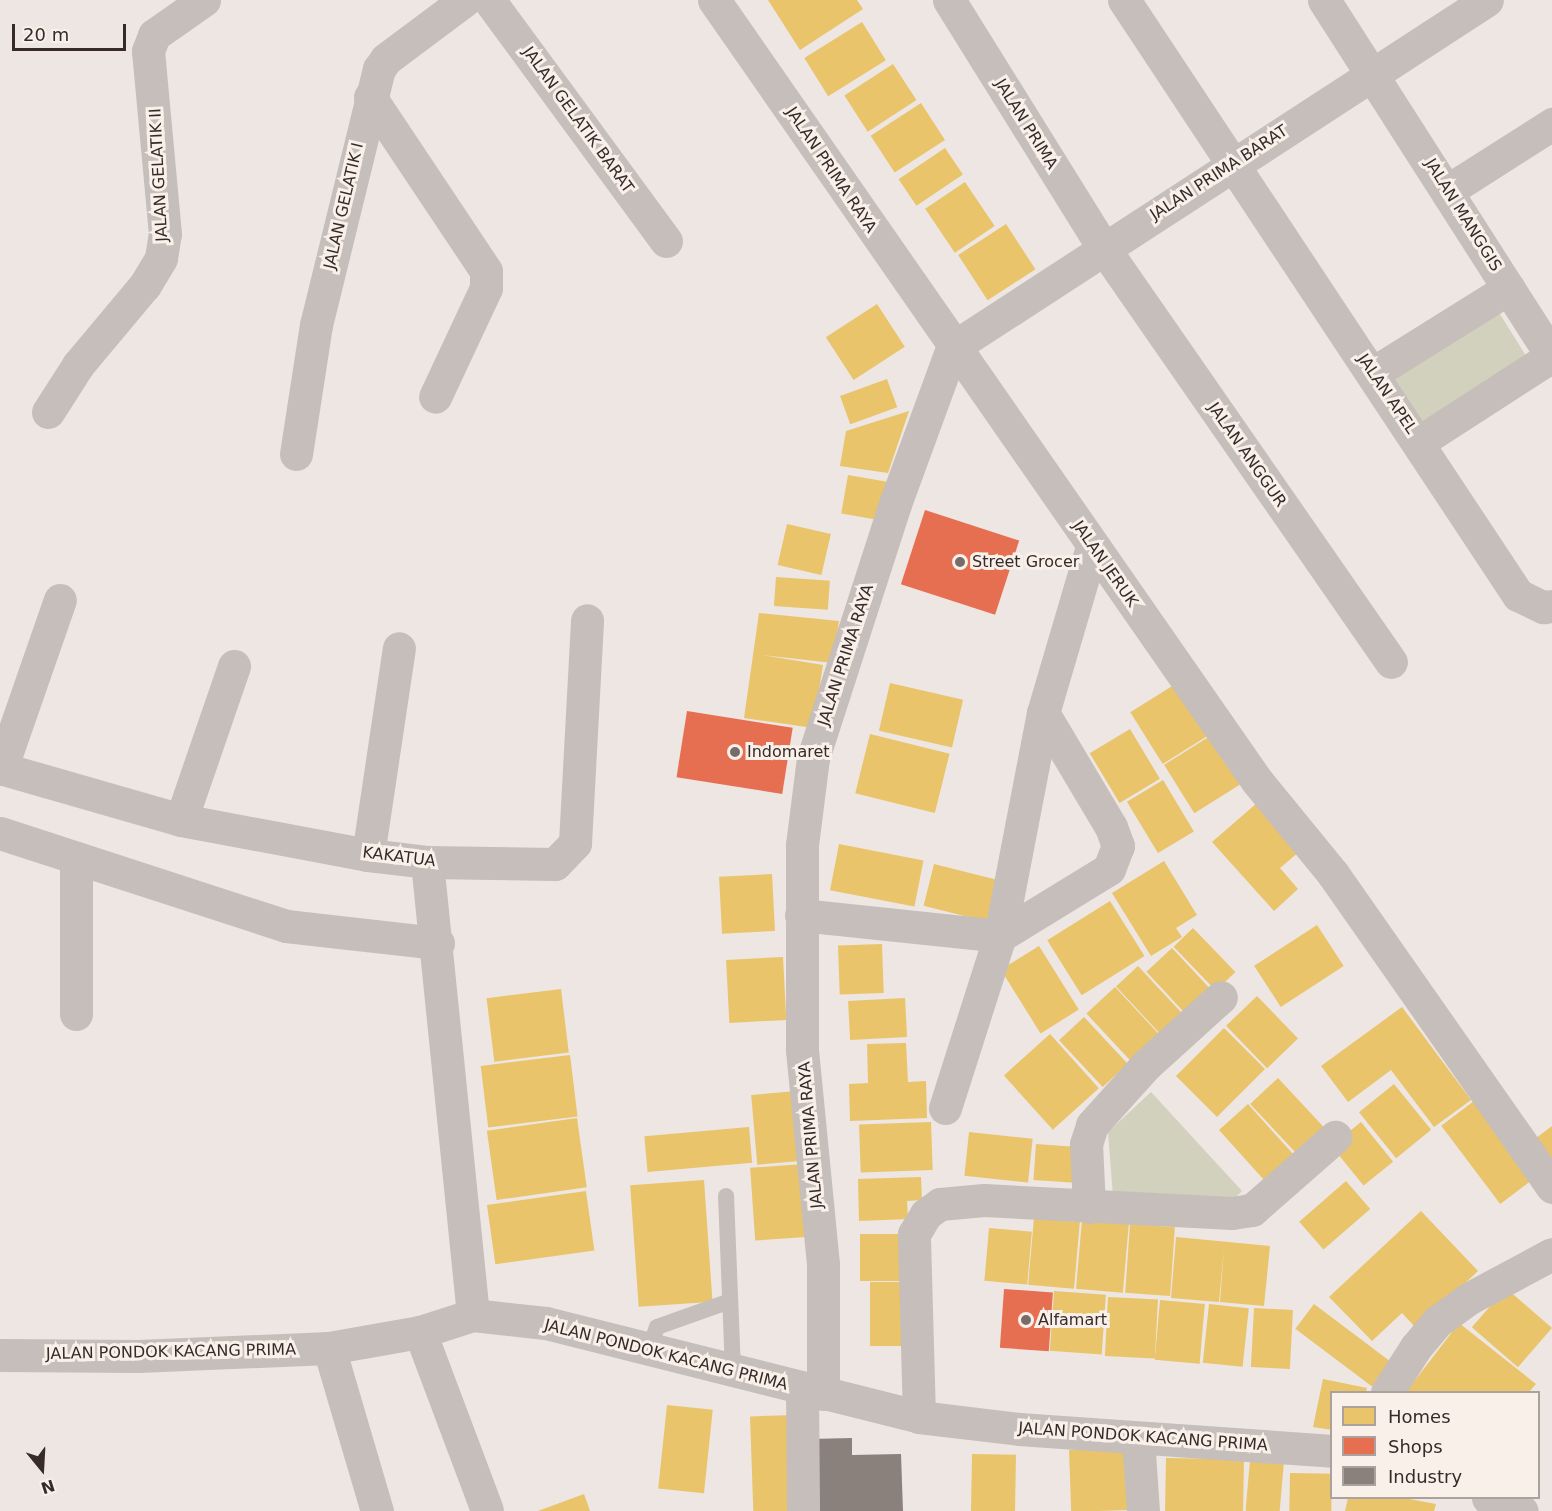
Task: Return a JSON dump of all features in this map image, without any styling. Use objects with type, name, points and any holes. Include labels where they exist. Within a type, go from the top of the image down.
[{"type":"street","name":"JALAN GELATIK II","points":[[48,412],[78,365],[145,285],[161,258],[165,234],[148,51],[154,35],[204,0]]},
{"type":"street","name":"JALAN GELATIK I","points":[[296,454],[316,325],[370,97],[386,59],[465,0]]},
{"type":"street","name":"JALAN GELATIK BARAT","points":[[489,0],[666,241]]},
{"type":"street","name":"JALAN PRIMA RAYA","points":[[714,0],[952,348],[895,504],[813,758],[802,845],[802,1050],[823,1264],[803,1511]]},
{"type":"street","name":"JALAN PRIMA","points":[[949,0],[1103,247]]},
{"type":"street","name":"JALAN APEL","points":[[1124,0],[1231,164],[1419,442],[1518,596],[1543,607],[1552,606]]},
{"type":"street","name":"JALAN MANGGIS","points":[[1324,0],[1509,288],[1542,316],[1552,356]]},
{"type":"street","name":"JALAN PRIMA BARAT","points":[[952,348],[1103,247],[1487,0]]},
{"type":"street","points":[[370,97],[486,271],[486,288],[435,397]]},
{"type":"street","points":[[1447,191],[1552,124]]},
{"type":"street","name":"JALAN ANGGUR","points":[[1103,247],[1391,662]]},
{"type":"street","points":[[1373,373],[1509,288]]},
{"type":"street","name":"JALAN JERUK","points":[[952,348],[1257,781],[1333,874],[1552,1187]]},
{"type":"street","points":[[1419,442],[1552,356]]},
{"type":"street","points":[[945,1108],[1000,936],[1043,713],[1092,546]]},
{"type":"street","points":[[1,769],[60,600]]},
{"type":"street","name":"KAKATUA","points":[[1,769],[181,820],[368,855],[427,862],[555,864],[568,854],[575,843],[587,620]]},
{"type":"street","points":[[368,855],[399,648]]},
{"type":"street","points":[[181,820],[234,666]]},
{"type":"street","points":[[801,915],[1000,936],[1109,869],[1118,846],[1111,827],[1043,713]]},
{"type":"street","points":[[0,833],[286,926],[438,942]]},
{"type":"street","points":[[76,858],[76,1014]]},
{"type":"street","points":[[427,862],[438,942],[473,1315]]},
{"type":"street","points":[[1089,1207],[1086,1144],[1092,1125],[1146,1065],[1221,997]]},
{"type":"street","points":[[919,1417],[914,1234],[926,1214],[940,1204],[984,1200],[1232,1213],[1252,1210],[1335,1137]]},
{"type":"street","points":[[1388,1391],[1416,1347],[1438,1322],[1468,1299],[1552,1254]]},
{"type":"street","name":"JALAN PONDOK KACANG PRIMA","points":[[0,1355],[138,1356],[329,1348],[420,1332],[473,1315],[546,1323],[733,1373],[919,1417],[1138,1438],[1330,1451]]},
{"type":"street","points":[[420,1332],[487,1510]]},
{"type":"street","points":[[329,1348],[377,1511]]},
{"type":"street","points":[[1138,1438],[1143,1511]]},
{"type":"street","points":[[1493,1499],[1522,1511]]},
{"type":"lane","points":[[726,1196],[733,1373]]},
{"type":"lane","points":[[649,1350],[657,1327],[730,1301]]},
{"type":"green space","points":[[1498,311],[1528,359],[1421,427],[1390,378]]},
{"type":"green space","points":[[1151,1092],[1242,1191],[1223,1209],[1113,1196],[1108,1132]]},
{"type":"building: Homes","points":[[768,0],[857,0],[863,9],[800,50]]},
{"type":"building: Homes","points":[[862,22],[886,60],[828,96],[804,58]]},
{"type":"building: Homes","points":[[893,64],[916,100],[868,132],[844,96]]},
{"type":"building: Homes","points":[[921,103],[945,140],[895,173],[871,136]]},
{"type":"building: Homes","points":[[945,148],[963,175],[916,206],[899,179]]},
{"type":"building: Homes","points":[[965,182],[995,226],[955,253],[925,209]]},
{"type":"building: Homes","points":[[1006,224],[1035,269],[988,300],[958,255]]},
{"type":"building: Homes","points":[[877,304],[905,347],[854,380],[826,337]]},
{"type":"building: Homes","points":[[887,379],[897,407],[850,424],[840,396]]},
{"type":"building: Homes","points":[[909,411],[888,473],[840,466],[846,431]]},
{"type":"building: Homes","points":[[848,475],[888,482],[882,521],[841,513]]},
{"type":"building: Homes","points":[[787,524],[831,534],[821,575],[778,565]]},
{"type":"building: Homes","points":[[776,577],[830,581],[828,610],[774,606]]},
{"type":"building: Homes","points":[[759,613],[839,621],[833,663],[762,655],[823,665],[813,728],[744,718]]},
{"type":"building: Homes","points":[[890,683],[963,700],[952,748],[879,731]]},
{"type":"building: Homes","points":[[1177,683],[1209,735],[1163,764],[1130,712]]},
{"type":"building: Homes","points":[[1130,729],[1160,779],[1120,803],[1090,753]]},
{"type":"building: Homes","points":[[1215,733],[1245,781],[1194,813],[1164,765]]},
{"type":"building: Homes","points":[[870,734],[950,754],[935,813],[855,793]]},
{"type":"building: Homes","points":[[1163,780],[1194,831],[1158,853],[1127,802]]},
{"type":"building: Homes","points":[[1257,803],[1300,851],[1280,868],[1298,889],[1274,911],[1212,842]]},
{"type":"building: Homes","points":[[839,844],[923,860],[914,907],[830,890]]},
{"type":"building: Homes","points":[[1164,861],[1197,915],[1176,928],[1182,937],[1151,956],[1112,893]]},
{"type":"building: Homes","points":[[934,864],[1003,881],[992,923],[924,906]]},
{"type":"building: Homes","points":[[772,874],[775,931],[722,934],[719,877]]},
{"type":"building: Homes","points":[[1110,901],[1144,956],[1082,995],[1047,940]]},
{"type":"building: Homes","points":[[1317,925],[1344,966],[1281,1007],[1254,966]]},
{"type":"building: Homes","points":[[1193,928],[1235,972],[1216,991],[1174,947]]},
{"type":"building: Homes","points":[[882,944],[884,993],[840,995],[838,946]]},
{"type":"building: Homes","points":[[1039,946],[1079,1010],[1041,1033],[1001,970]]},
{"type":"building: Homes","points":[[1172,948],[1214,993],[1189,1017],[1146,972]]},
{"type":"building: Homes","points":[[783,957],[786,1020],[729,1023],[726,960]]},
{"type":"building: Homes","points":[[1138,966],[1184,1016],[1162,1036],[1116,986]]},
{"type":"building: Homes","points":[[1115,987],[1161,1037],[1133,1063],[1086,1014]]},
{"type":"building: Homes","points":[[561,989],[569,1053],[494,1062],[487,998]]},
{"type":"building: Homes","points":[[1257,996],[1298,1038],[1267,1068],[1226,1026]]},
{"type":"building: Homes","points":[[905,998],[907,1037],[850,1040],[848,1001]]},
{"type":"building: Homes","points":[[1402,1007],[1471,1100],[1434,1127],[1391,1070],[1348,1102],[1321,1066]]},
{"type":"building: Homes","points":[[1084,1017],[1128,1064],[1103,1087],[1059,1040]]},
{"type":"building: Homes","points":[[1224,1028],[1265,1069],[1217,1117],[1176,1076]]},
{"type":"building: Homes","points":[[1050,1034],[1099,1088],[1053,1130],[1004,1075]]},
{"type":"building: Homes","points":[[906,1043],[908,1082],[926,1081],[927,1118],[850,1121],[849,1084],[868,1083],[867,1044]]},
{"type":"building: Homes","points":[[570,1055],[578,1117],[488,1128],[481,1066]]},
{"type":"building: Homes","points":[[1278,1078],[1327,1131],[1299,1157],[1250,1104]]},
{"type":"building: Homes","points":[[1394,1084],[1431,1130],[1396,1158],[1359,1112]]},
{"type":"building: Homes","points":[[797,1091],[803,1161],[757,1165],[751,1095]]},
{"type":"building: Homes","points":[[1474,1101],[1533,1179],[1500,1204],[1441,1126]]},
{"type":"building: Homes","points":[[1248,1104],[1297,1158],[1268,1184],[1219,1130]]},
{"type":"building: Homes","points":[[577,1118],[587,1187],[497,1200],[487,1131]]},
{"type":"building: Homes","points":[[931,1122],[933,1170],[861,1172],[859,1125]]},
{"type":"building: Homes","points":[[1361,1122],[1393,1162],[1364,1186],[1331,1146]]},
{"type":"building: Homes","points":[[1552,1126],[1552,1176],[1528,1144]]},
{"type":"building: Homes","points":[[749,1127],[752,1163],[648,1172],[644,1136]]},
{"type":"building: Homes","points":[[969,1132],[1033,1139],[1028,1182],[964,1176]]},
{"type":"building: Homes","points":[[1036,1144],[1081,1147],[1078,1183],[1033,1180]]},
{"type":"building: Homes","points":[[804,1164],[809,1237],[755,1241],[750,1168]]},
{"type":"building: Homes","points":[[921,1177],[922,1200],[907,1201],[908,1219],[859,1221],[858,1179]]},
{"type":"building: Homes","points":[[704,1180],[713,1302],[639,1307],[630,1185]]},
{"type":"building: Homes","points":[[1346,1181],[1370,1209],[1323,1250],[1299,1222]]},
{"type":"building: Homes","points":[[586,1191],[594,1250],[495,1264],[487,1205]]},
{"type":"building: Homes","points":[[1421,1211],[1478,1271],[1417,1329],[1402,1313],[1372,1341],[1329,1297]]},
{"type":"building: Homes","points":[[1034,1218],[1080,1222],[1074,1289],[1028,1285]]},
{"type":"building: Homes","points":[[1082,1220],[1129,1224],[1123,1293],[1076,1289]]},
{"type":"building: Homes","points":[[1130,1224],[1175,1227],[1170,1296],[1125,1293]]},
{"type":"building: Homes","points":[[989,1228],[1032,1232],[1027,1285],[984,1281]]},
{"type":"building: Homes","points":[[860,1234],[907,1234],[907,1281],[860,1281]]},
{"type":"building: Homes","points":[[1176,1237],[1270,1246],[1264,1306],[1220,1302],[1224,1248],[1219,1302],[1171,1298]]},
{"type":"building: Homes","points":[[870,1282],[905,1282],[905,1346],[870,1346]]},
{"type":"building: Homes","points":[[1506,1288],[1552,1328],[1518,1367],[1472,1327]]},
{"type":"building: Homes","points":[[1054,1291],[1106,1295],[1102,1354],[1050,1351]]},
{"type":"building: Homes","points":[[1108,1297],[1158,1300],[1155,1359],[1105,1356]]},
{"type":"building: Homes","points":[[1160,1300],[1205,1304],[1200,1364],[1155,1360]]},
{"type":"building: Homes","points":[[1209,1304],[1249,1308],[1243,1367],[1203,1363]]},
{"type":"building: Homes","points":[[1314,1304],[1391,1362],[1372,1387],[1295,1329]]},
{"type":"building: Homes","points":[[1254,1308],[1293,1310],[1290,1369],[1251,1367]]},
{"type":"building: Homes","points":[[1459,1323],[1536,1384],[1530,1391],[1407,1391]]},
{"type":"building: Homes","points":[[1323,1379],[1367,1388],[1366,1391],[1330,1391],[1330,1430],[1313,1427]]},
{"type":"building: Homes","points":[[667,1405],[713,1410],[704,1493],[658,1489]]},
{"type":"building: Homes","points":[[794,1415],[797,1511],[753,1511],[750,1417]]},
{"type":"building: Homes","points":[[1127,1448],[1129,1510],[1071,1511],[1069,1450]]},
{"type":"building: Homes","points":[[972,1454],[1016,1455],[1015,1511],[971,1511]]},
{"type":"building: Homes","points":[[1166,1458],[1244,1459],[1243,1511],[1165,1511]]},
{"type":"building: Homes","points":[[1250,1460],[1284,1463],[1280,1511],[1246,1511]]},
{"type":"building: Homes","points":[[1290,1473],[1330,1474],[1331,1511],[1289,1511]]},
{"type":"building: Homes","points":[[584,1494],[590,1511],[538,1511]]},
{"type":"building: Homes","points":[[1348,1499],[1409,1499],[1436,1504],[1434,1511],[1345,1511]]},
{"type":"building: Shops","name":"Street Grocer","points":[[925,510],[1019,541],[995,615],[901,584]]},
{"type":"building: Shops","name":"Indomaret","points":[[687,711],[793,728],[782,794],[677,777]]},
{"type":"building: Shops","name":"Alfamart","points":[[1004,1289],[1053,1292],[1049,1351],[1000,1348]]},
{"type":"building: Industry","points":[[852,1438],[852,1455],[901,1454],[903,1511],[812,1511],[810,1439]]},
{"type":"place","name":"Street Grocer","points":[[960,562]]},
{"type":"place","name":"Indomaret","points":[[735,752]]},
{"type":"place","name":"Alfamart","points":[[1026,1320]]}]
